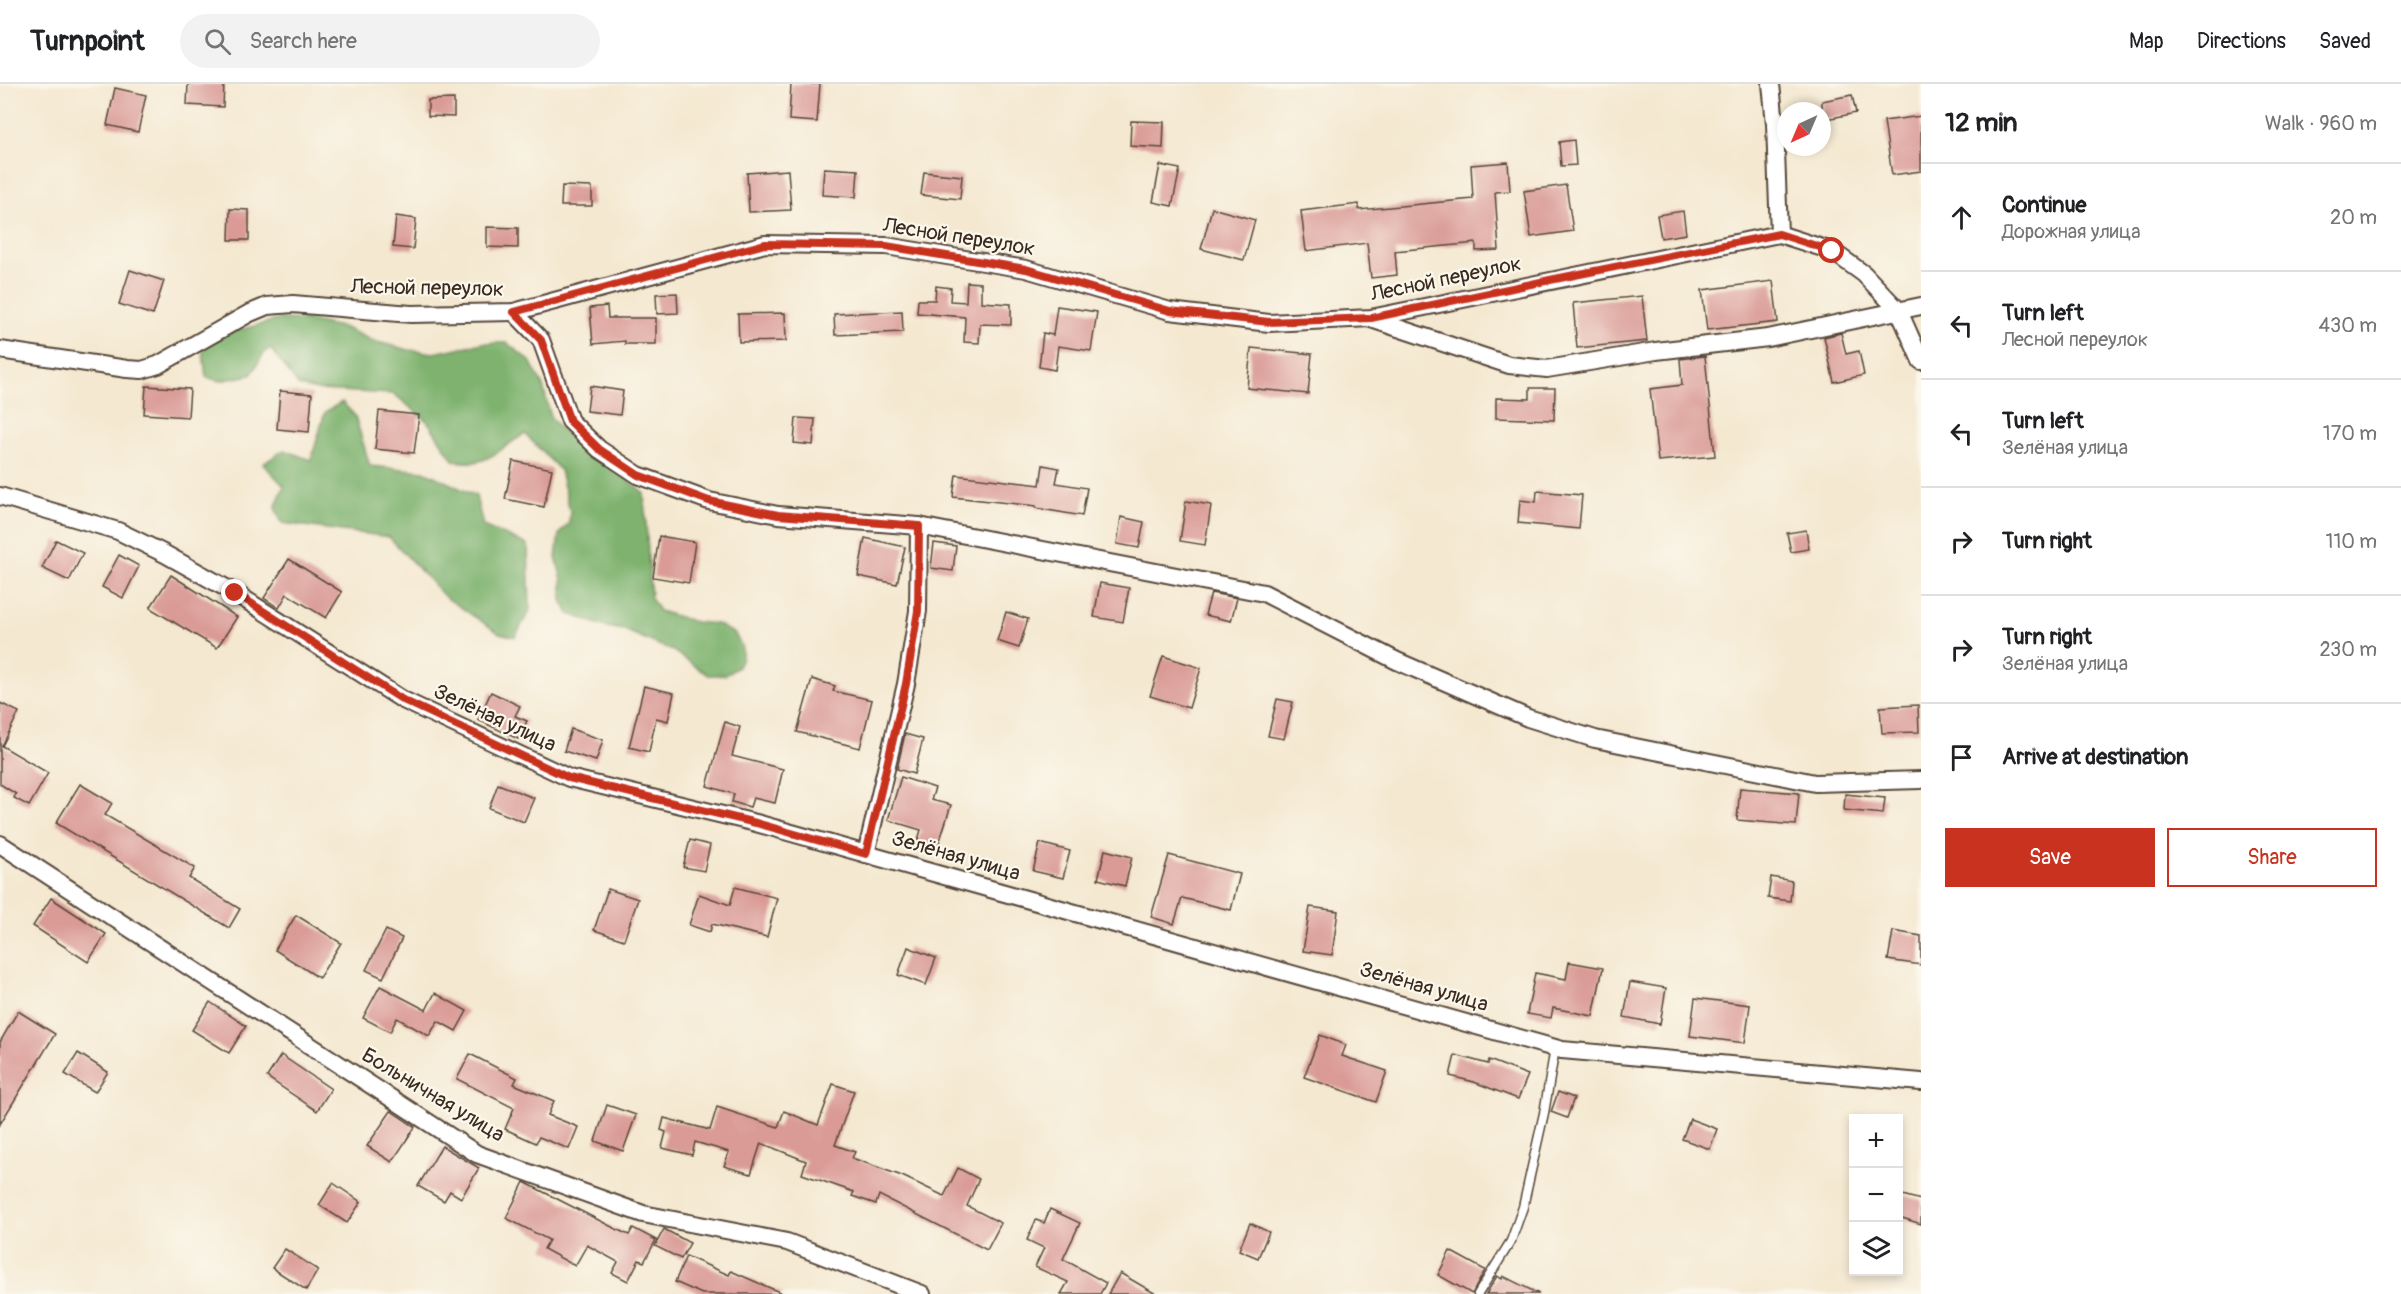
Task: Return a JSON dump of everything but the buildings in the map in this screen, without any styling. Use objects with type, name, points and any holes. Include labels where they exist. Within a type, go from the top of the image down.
[{"type":"street","points":[[1771,84],[1775,124],[1779,234],[1832,251],[1863,274],[1899,311],[1921,361]]},
{"type":"street","name":"Лесной переулок","points":[[0,350],[142,370],[158,365],[248,314],[267,306],[292,304],[411,314],[514,312],[765,244],[886,246],[1026,269],[1170,311],[1269,322],[1371,318],[1779,234]]},
{"type":"street","points":[[1371,318],[1509,365],[1546,369],[1656,351],[1768,338],[1921,306]]},
{"type":"street","points":[[514,312],[541,340],[570,421],[599,449],[638,475],[709,501],[778,515],[919,526],[1264,593],[1397,661],[1528,718],[1595,739],[1815,783],[1921,780]]},
{"type":"street","name":"Зелёная улица","points":[[0,496],[118,531],[165,554],[235,593],[403,700],[569,778],[756,823],[1555,1048],[1921,1082]]},
{"type":"street","points":[[866,854],[906,684],[918,611],[919,526]]},
{"type":"street","name":"Больничная улица","points":[[0,844],[477,1154],[643,1214],[787,1242],[922,1294]]},
{"type":"lane","points":[[1478,1294],[1511,1241],[1523,1207],[1544,1113],[1555,1048]]},
{"type":"green space","points":[[280,319],[308,320],[345,328],[373,341],[409,350],[434,353],[483,343],[507,343],[530,361],[543,386],[551,418],[575,443],[597,456],[644,493],[651,598],[659,611],[696,622],[717,624],[735,634],[742,647],[742,658],[738,667],[725,675],[708,675],[673,651],[624,630],[606,627],[569,614],[562,600],[562,579],[556,558],[559,534],[569,523],[570,511],[560,470],[525,434],[484,460],[465,462],[453,460],[428,422],[394,394],[318,390],[299,386],[270,348],[264,353],[251,375],[219,381],[206,377],[202,344],[228,333]]},
{"type":"green space","points":[[342,402],[355,416],[370,466],[424,471],[476,496],[483,526],[528,545],[530,610],[515,637],[499,633],[445,597],[389,537],[282,523],[275,508],[284,486],[263,464],[284,450],[311,460],[325,412]]},
{"type":"route","points":[[235,593],[403,700],[569,778],[756,823],[866,854],[906,684],[918,611],[919,526],[778,515],[709,501],[638,475],[599,449],[570,421],[541,340],[514,312],[765,244],[886,246],[1026,269],[1170,311],[1269,322],[1323,322],[1371,318],[1779,234],[1832,251]]}]
